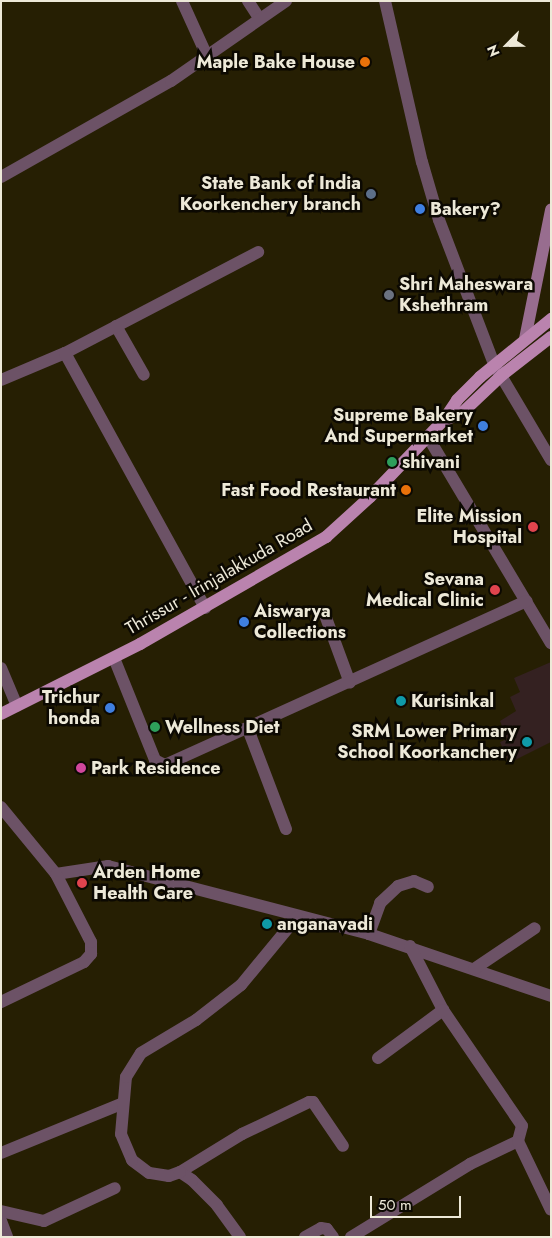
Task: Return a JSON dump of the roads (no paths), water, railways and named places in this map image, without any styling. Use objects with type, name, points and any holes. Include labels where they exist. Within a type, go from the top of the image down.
[{"type":"main road","points":[[525,340],[551,210]]},
{"type":"main road","points":[[443,421],[457,400],[494,364],[551,319]]},
{"type":"main road","name":"Thrissur - Irinjalakkuda Road","points":[[1,714],[114,658],[205,608],[326,537],[370,497],[443,421],[463,412],[502,375],[551,337]]},
{"type":"street","points":[[182,1],[207,56]]},
{"type":"street","points":[[248,1],[259,18]]},
{"type":"street","points":[[1,177],[171,81],[286,1]]},
{"type":"street","points":[[385,1],[430,187],[488,352],[551,460]]},
{"type":"street","points":[[1,380],[65,353],[258,252]]},
{"type":"street","points":[[116,326],[144,375]]},
{"type":"street","points":[[65,353],[205,608]]},
{"type":"street","points":[[428,437],[551,642]]},
{"type":"street","points":[[114,658],[155,760],[165,764],[177,761],[527,601]]},
{"type":"street","points":[[324,615],[350,683]]},
{"type":"street","points":[[1,668],[17,706]]},
{"type":"street","points":[[248,729],[286,829]]},
{"type":"street","points":[[1,807],[56,874],[91,942],[91,954],[84,962],[1,1002]]},
{"type":"street","points":[[56,874],[108,866],[410,946],[551,996]]},
{"type":"street","points":[[369,934],[380,903],[398,886],[414,881],[428,887]]},
{"type":"street","points":[[298,917],[241,985],[196,1020],[141,1052],[126,1077],[121,1104],[121,1134],[132,1160],[149,1173],[169,1176],[180,1172],[242,1134],[309,1102],[313,1102],[343,1146]]},
{"type":"street","points":[[474,969],[535,928]]},
{"type":"street","points":[[410,946],[443,1010],[522,1126],[518,1141],[551,1210]]},
{"type":"street","points":[[378,1058],[443,1010]]},
{"type":"street","points":[[1,1153],[121,1104]]},
{"type":"street","points":[[351,1237],[470,1164],[518,1141]]},
{"type":"street","points":[[180,1172],[192,1180],[217,1205],[240,1237]]},
{"type":"street","points":[[1,1211],[44,1221],[115,1188]]},
{"type":"street","points":[[1,1221],[7,1237]]},
{"type":"street","points":[[305,1237],[322,1228],[327,1229],[333,1237]]},
{"type":"place","name":"Maple Bake House","points":[[365,62]]},
{"type":"place","name":"State Bank of India Koorkenchery branch","points":[[371,194]]},
{"type":"place","name":"Bakery?","points":[[420,209]]},
{"type":"place","name":"Shri Maheswara Kshethram","points":[[389,295]]},
{"type":"place","name":"Supreme Bakery And Supermarket","points":[[483,426]]},
{"type":"place","name":"shivani","points":[[392,462]]},
{"type":"place","name":"Fast Food Restaurant","points":[[406,490]]},
{"type":"place","name":"Elite Mission Hospital","points":[[533,527]]},
{"type":"place","name":"Sevana Medical Clinic","points":[[495,590]]},
{"type":"place","name":"Aiswarya Collections","points":[[244,622]]},
{"type":"place","name":"Kurisinkal","points":[[401,701]]},
{"type":"place","name":"Trichur honda","points":[[110,708]]},
{"type":"place","name":"Wellness Diet","points":[[155,727]]},
{"type":"place","name":"SRM Lower Primary School Koorkanchery","points":[[527,742]]},
{"type":"place","name":"Park Residence","points":[[81,768]]},
{"type":"place","name":"Arden Home Health Care","points":[[82,883]]},
{"type":"place","name":"anganavadi","points":[[267,924]]}]
